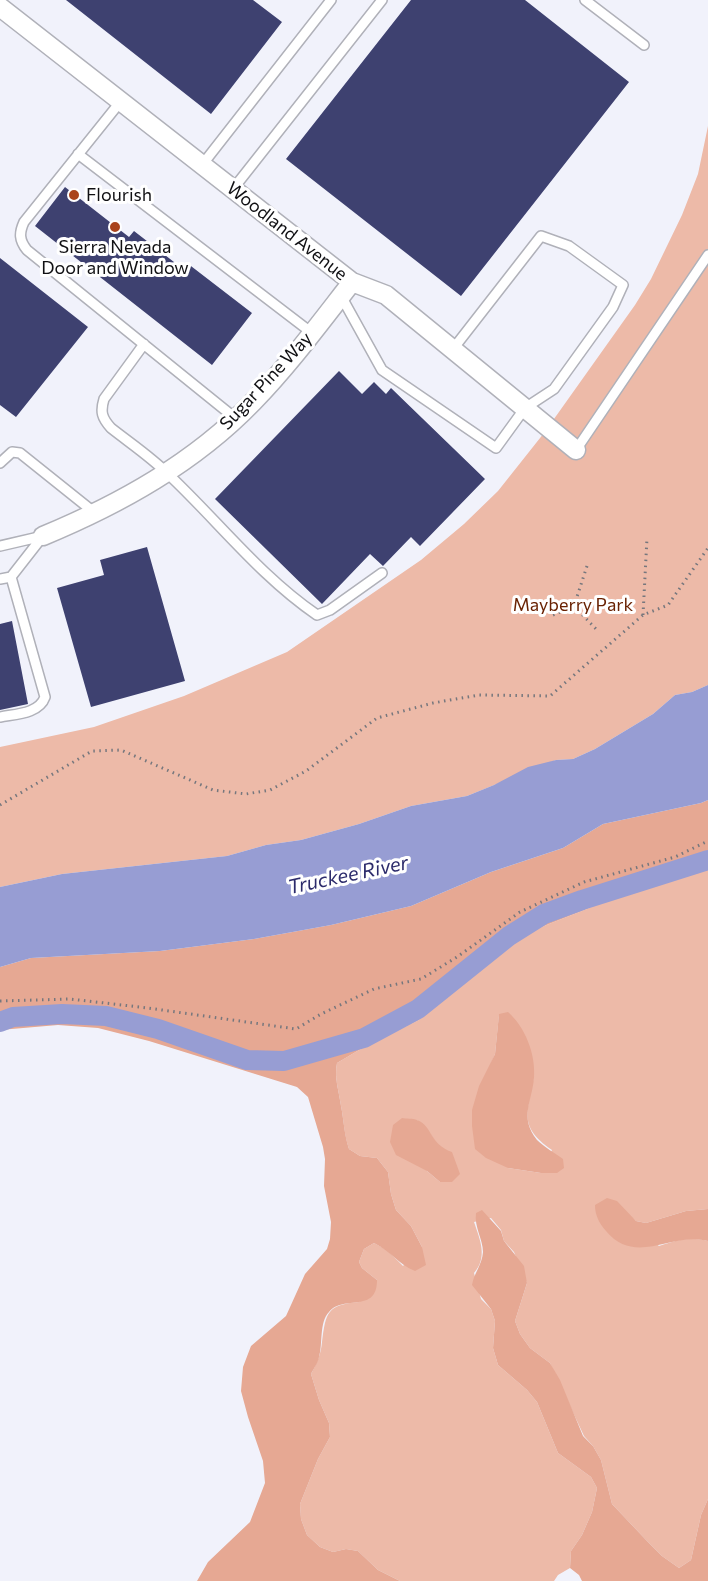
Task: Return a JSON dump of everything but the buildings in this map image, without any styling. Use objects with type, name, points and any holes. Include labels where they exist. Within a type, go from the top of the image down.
[{"type":"street","name":"Woodland Avenue","points":[[0,7],[233,189],[346,289],[386,295],[576,450]]},
{"type":"street","name":"Sugar Pine Way","points":[[43,536],[126,497],[167,472],[213,438],[284,367],[346,289]]},
{"type":"lane","points":[[202,165],[331,0]]},
{"type":"lane","points":[[233,189],[382,0]]},
{"type":"lane","points":[[585,0],[644,45]]},
{"type":"lane","points":[[121,101],[24,222],[20,231],[20,242],[235,418]]},
{"type":"lane","points":[[78,154],[312,333]]},
{"type":"lane","points":[[346,289],[382,370],[496,448],[525,408],[554,389],[613,307],[623,285],[568,246],[541,236],[453,349]]},
{"type":"lane","points":[[576,450],[708,255]]},
{"type":"lane","points":[[144,344],[104,399],[101,409],[103,419],[111,428],[167,472],[232,541],[284,590],[317,615],[330,610],[382,573]]},
{"type":"lane","points":[[0,463],[12,452],[20,453],[95,513]]},
{"type":"lane","points":[[0,546],[43,536]]},
{"type":"lane","points":[[0,579],[11,577],[43,536]]},
{"type":"lane","points":[[0,717],[36,709],[45,697],[11,577]]},
{"type":"path","points":[[643,615],[647,538]]},
{"type":"path","points":[[0,805],[92,751],[121,750],[213,790],[246,794],[270,790],[306,771],[377,718],[433,703],[479,695],[550,696],[643,615],[668,605],[708,548]]},
{"type":"path","points":[[553,615],[574,606],[587,566]]},
{"type":"path","points":[[574,606],[598,632]]},
{"type":"path","points":[[0,1001],[70,999],[296,1029],[321,1014],[374,989],[421,979],[458,957],[520,912],[584,882],[675,857],[708,841]]},
{"type":"green space","name":"Mayberry Park","points":[[708,126],[708,685],[692,692],[675,695],[653,714],[595,749],[573,759],[556,760],[467,796],[411,806],[359,824],[301,840],[266,845],[227,856],[62,874],[0,887],[0,747],[94,727],[184,696],[287,652],[421,560],[464,524],[498,491],[544,433],[651,279],[682,215],[698,174]]},
{"type":"green space","points":[[708,869],[708,1209],[686,1211],[646,1223],[636,1221],[607,1198],[659,1246],[684,1239],[708,1241],[708,1499],[701,1515],[691,1560],[679,1568],[662,1556],[612,1504],[601,1460],[584,1436],[550,1363],[530,1348],[520,1334],[515,1321],[527,1283],[514,1252],[504,1241],[501,1230],[491,1218],[474,1222],[482,1255],[474,1273],[481,1299],[491,1309],[495,1321],[493,1348],[498,1365],[527,1390],[537,1402],[558,1453],[591,1477],[597,1488],[592,1512],[582,1535],[571,1551],[570,1568],[558,1575],[554,1581],[400,1581],[378,1570],[358,1551],[346,1549],[333,1552],[320,1547],[307,1535],[301,1519],[300,1504],[318,1459],[330,1437],[329,1423],[311,1374],[320,1354],[327,1317],[334,1308],[340,1305],[359,1302],[377,1280],[362,1268],[359,1262],[364,1249],[374,1243],[387,1250],[403,1266],[422,1247],[411,1226],[396,1210],[388,1172],[377,1158],[360,1156],[349,1149],[337,1085],[337,1063],[371,1043],[419,1020],[515,942],[539,928],[637,889]],"holes":[[[499,1015],[534,1076],[528,1108],[529,1125],[541,1141],[552,1150],[541,1173],[508,1168],[489,1068],[495,1054]],[[417,1120],[431,1134],[438,1148],[440,1182],[427,1171]]]},
{"type":"shaded area","points":[[708,800],[708,869],[637,889],[539,928],[515,942],[419,1020],[371,1043],[337,1063],[337,1084],[349,1149],[360,1156],[377,1158],[388,1172],[396,1210],[411,1226],[422,1247],[426,1265],[415,1271],[374,1243],[364,1249],[359,1262],[362,1268],[377,1280],[376,1290],[372,1297],[335,1307],[326,1316],[322,1327],[320,1352],[311,1374],[329,1423],[330,1437],[318,1459],[300,1504],[301,1519],[307,1535],[320,1547],[333,1552],[346,1549],[358,1551],[378,1570],[400,1581],[197,1581],[208,1562],[250,1522],[265,1483],[263,1461],[241,1391],[243,1367],[251,1346],[286,1316],[305,1274],[327,1249],[330,1239],[331,1222],[324,1186],[325,1159],[308,1097],[297,1087],[149,1041],[98,1028],[58,1025],[0,1030],[0,967],[31,958],[160,951],[254,939],[331,925],[411,906],[491,872],[563,848],[603,824]]},
{"type":"shaded area","points":[[508,1012],[520,1025],[533,1060],[534,1078],[528,1109],[529,1124],[537,1140],[563,1159],[564,1168],[557,1173],[508,1168],[486,1158],[475,1149],[472,1110],[479,1086],[495,1054],[499,1014]]},
{"type":"shaded area","points":[[402,1118],[415,1119],[422,1123],[439,1144],[452,1152],[460,1174],[452,1182],[440,1182],[427,1171],[396,1155],[390,1142],[393,1125]]},
{"type":"shaded area","points":[[607,1198],[617,1201],[636,1221],[646,1223],[686,1211],[708,1209],[708,1241],[681,1240],[642,1247],[630,1246],[618,1241],[606,1231],[596,1212],[595,1205]]},
{"type":"shaded area","points":[[482,1210],[501,1231],[504,1241],[524,1266],[527,1283],[515,1321],[520,1334],[530,1348],[550,1363],[560,1380],[583,1436],[593,1446],[601,1460],[612,1504],[662,1556],[679,1568],[691,1560],[701,1515],[708,1499],[708,1581],[582,1581],[579,1575],[570,1568],[571,1551],[582,1535],[592,1512],[597,1488],[591,1477],[558,1453],[537,1402],[527,1390],[498,1365],[493,1348],[495,1321],[491,1309],[472,1285],[483,1252],[476,1218],[476,1213]]},
{"type":"water","name":"Truckee River","points":[[708,685],[708,800],[701,803],[603,824],[563,848],[491,872],[411,906],[331,925],[254,939],[160,951],[31,958],[0,967],[0,887],[62,874],[227,856],[266,845],[301,840],[359,824],[411,806],[467,796],[528,767],[556,760],[573,759],[595,749],[653,714],[675,695],[692,692]]},
{"type":"waterway","points":[[0,1022],[13,1017],[62,1014],[106,1016],[158,1029],[247,1060],[284,1061],[364,1038],[418,1009],[509,936],[544,914],[708,860]]},
{"type":"place","name":"Flourish","points":[[74,195]]},
{"type":"place","name":"Sierra Nevada Door and Window","points":[[115,227]]}]
